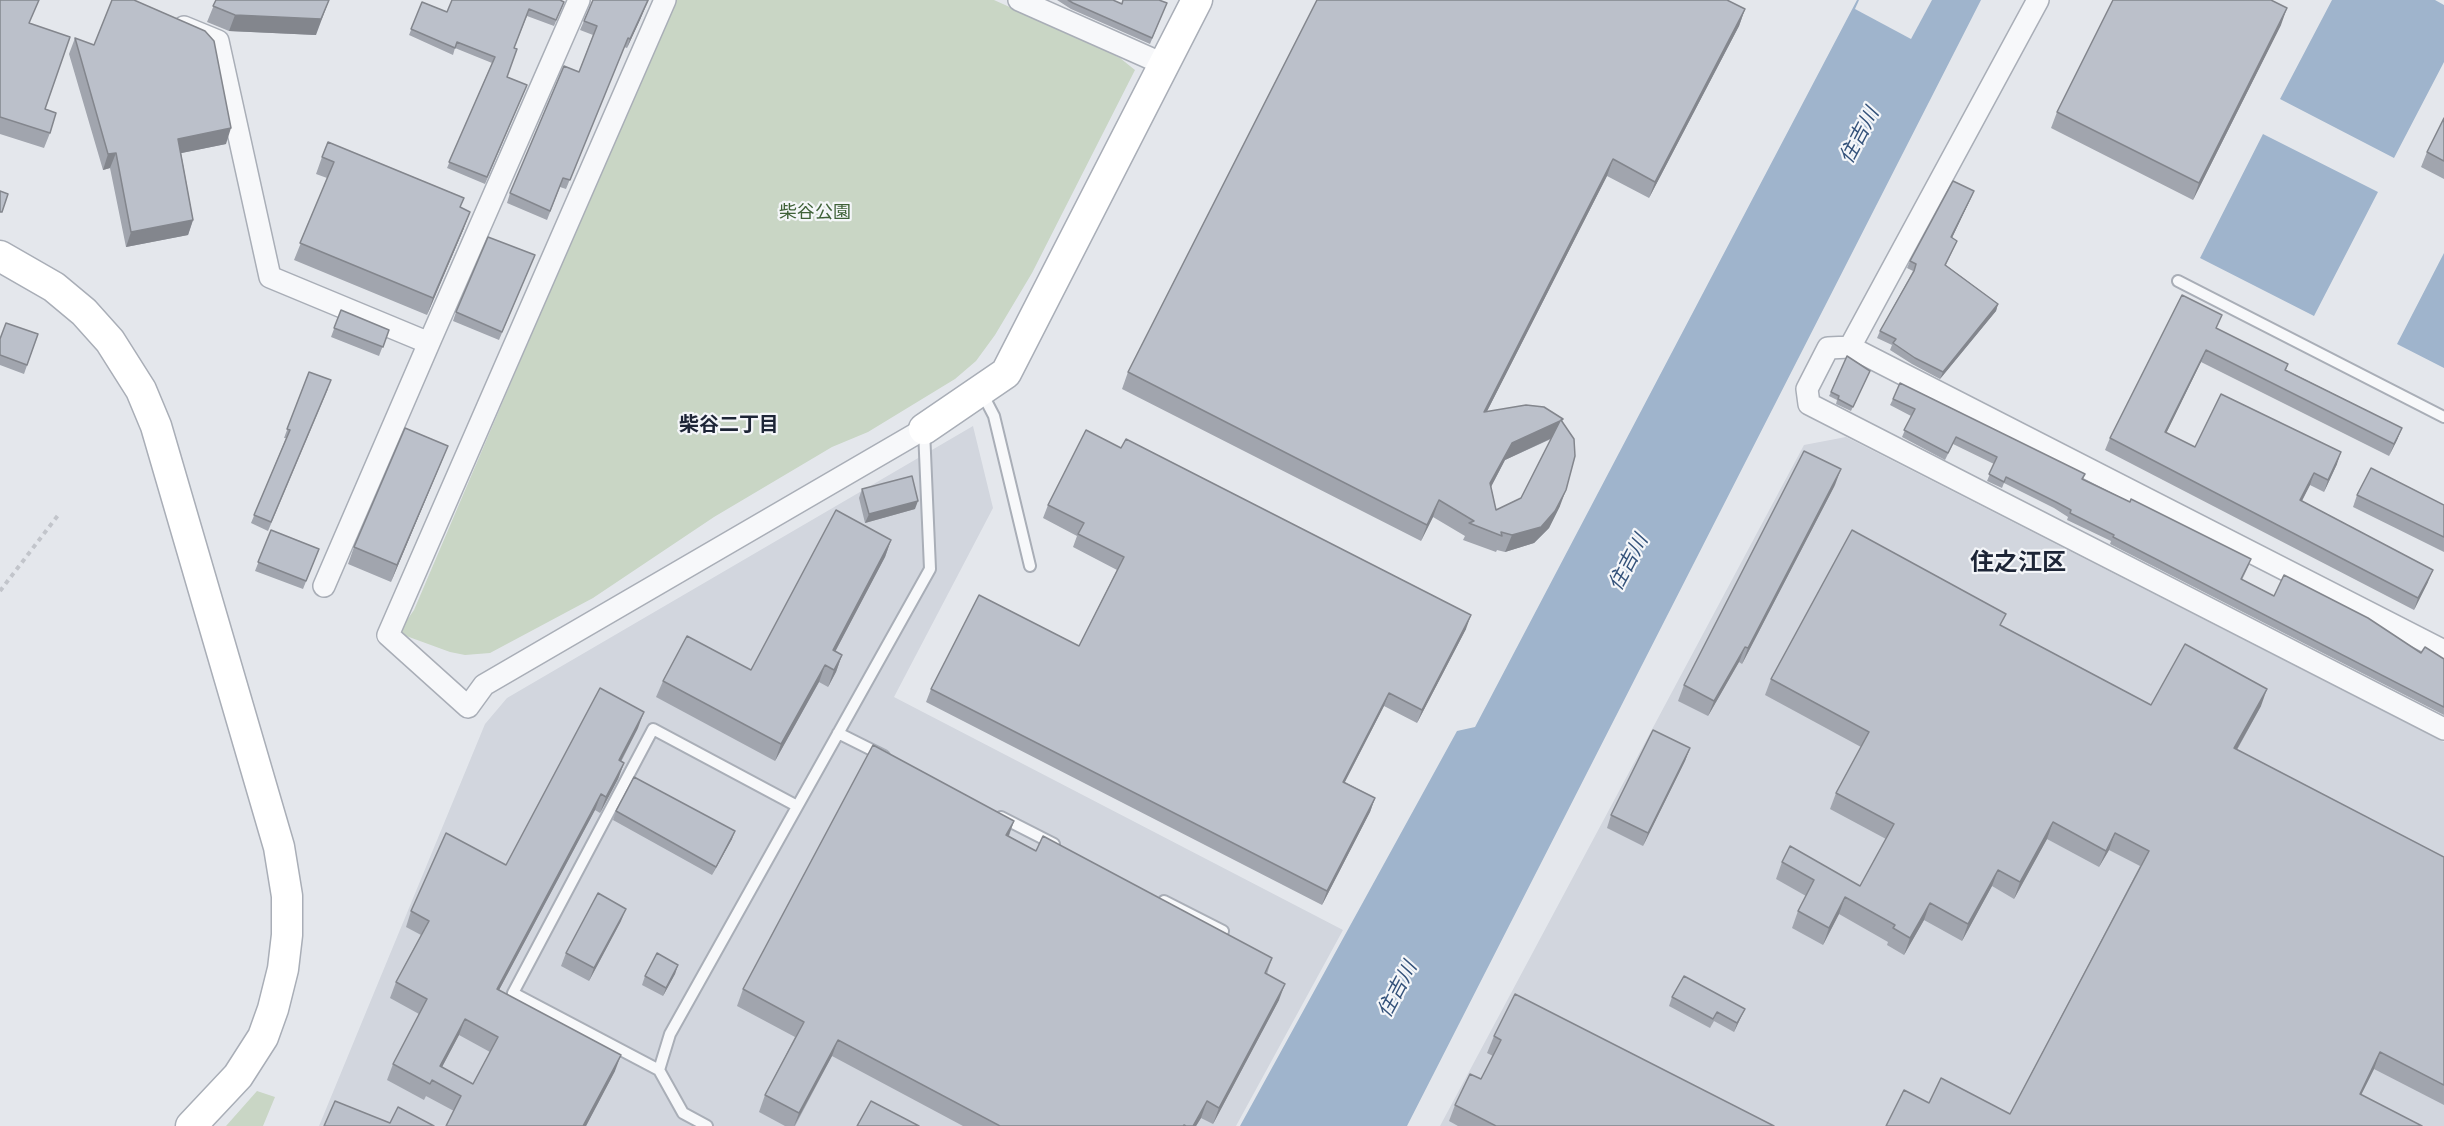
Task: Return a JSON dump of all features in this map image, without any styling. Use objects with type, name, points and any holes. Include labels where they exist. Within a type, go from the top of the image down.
[{"type":"street","points":[[324,586],[579,0]]},
{"type":"street","points":[[664,0],[388,635],[468,707],[483,685],[924,429],[1006,373],[1196,0]]},
{"type":"street","points":[[1019,0],[1163,64]]},
{"type":"street","points":[[1850,347],[2038,0]]},
{"type":"street","points":[[166,18],[218,41],[270,277],[429,343]]},
{"type":"street","points":[[0,256],[54,287],[84,312],[110,341],[141,390],[156,426],[273,818],[285,877],[287,917],[286,951],[278,994],[263,1037],[248,1062],[228,1090],[191,1126]]},
{"type":"street","points":[[2444,651],[1850,347],[1828,348],[1807,389],[1809,404],[2444,729]]},
{"type":"lane","points":[[2178,281],[2444,417]]},
{"type":"lane","points":[[981,390],[994,416],[1030,566]]},
{"type":"lane","points":[[659,1070],[670,1034],[930,569],[924,429]]},
{"type":"lane","points":[[707,1126],[683,1113],[659,1070],[513,993],[652,729],[797,806]]},
{"type":"lane","points":[[838,733],[890,760]]},
{"type":"lane","points":[[994,813],[1067,851]]},
{"type":"lane","points":[[1150,894],[1223,931]]},
{"type":"path","points":[[0,591],[59,514]]},
{"type":"shaded area","points":[[973,426],[993,508],[894,697],[1343,930],[1236,1126],[319,1126],[485,724],[507,698]]},
{"type":"shaded area","points":[[1846,437],[2444,742],[2444,1126],[1440,1126],[1804,445]]},
{"type":"green space","name":"柴谷公園","points":[[674,0],[994,0],[1090,43],[1120,58],[1135,70],[1032,273],[995,335],[976,361],[955,379],[868,432],[832,447],[714,517],[593,598],[490,653],[465,655],[450,652],[398,633],[414,610]]},
{"type":"green space","points":[[257,1091],[275,1097],[263,1126],[226,1126]]},
{"type":"water","name":"住吉川","points":[[1857,0],[1981,0],[1407,1126],[1240,1126],[1457,731],[1475,727]]},
{"type":"water","points":[[2332,0],[2435,0],[2444,5],[2444,62],[2394,158],[2280,99]]},
{"type":"water","points":[[2263,134],[2378,192],[2314,316],[2200,258]]},
{"type":"water","points":[[2444,253],[2444,368],[2397,344]]},
{"type":"pier","points":[[1859,0],[1932,0],[1911,39],[1855,9]]},
{"type":"building","points":[[0,0],[39,0],[29,23],[70,37],[45,109],[56,113],[50,133],[0,117]]},
{"type":"building","points":[[112,0],[134,0],[205,31],[214,41],[231,128],[178,139],[193,220],[131,232],[116,153],[108,154],[75,38],[94,45]]},
{"type":"building","points":[[216,0],[329,0],[321,19],[235,15],[213,6]]},
{"type":"building","points":[[452,0],[560,0],[564,2],[556,20],[529,9],[514,48],[517,49],[507,77],[527,85],[487,177],[449,162],[495,57],[457,42],[455,48],[411,29],[422,2],[447,12]]},
{"type":"building","points":[[593,0],[648,0],[630,39],[628,38],[570,180],[563,178],[550,211],[510,193],[564,66],[579,72],[597,26],[584,21]]},
{"type":"building","points":[[1068,0],[1113,0],[1122,4],[1123,0],[1159,0],[1167,3],[1152,38]]},
{"type":"building","points":[[1317,0],[1727,0],[1745,9],[1655,182],[1613,159],[1484,412],[1526,405],[1544,407],[1563,419],[1561,420],[1574,439],[1575,456],[1566,490],[1555,511],[1541,527],[1512,535],[1501,532],[1502,536],[1469,523],[1474,521],[1439,500],[1427,525],[1128,372]],"holes":[[[1560,421],[1521,498],[1496,510],[1490,483],[1512,443]]]},
{"type":"building","points":[[2113,0],[2271,0],[2287,8],[2199,183],[2057,112]]},
{"type":"building","points":[[2444,118],[2444,161],[2427,152]]},
{"type":"building","points":[[328,142],[464,198],[460,207],[470,212],[433,298],[300,243],[334,162],[322,157]]},
{"type":"building","points":[[1953,181],[1974,191],[1951,237],[1957,241],[1945,265],[1998,304],[1943,372],[1915,358],[1893,343],[1896,339],[1880,331],[1914,271],[1916,264],[1910,261]]},
{"type":"building","points":[[0,191],[8,194],[2,212],[0,212]]},
{"type":"building","points":[[488,237],[535,255],[502,332],[456,312]]},
{"type":"building","points":[[2182,295],[2222,315],[2216,328],[2288,364],[2285,370],[2402,428],[2394,444],[2206,350],[2165,432],[2195,447],[2221,394],[2341,452],[2328,480],[2314,473],[2300,500],[2433,570],[2418,598],[2110,438]]},
{"type":"building","points":[[341,310],[389,330],[383,347],[334,328]]},
{"type":"building","points":[[6,323],[38,334],[27,365],[0,355],[0,339]]},
{"type":"building","points":[[1847,356],[1870,371],[1853,407],[1838,399],[1839,396],[1831,392]]},
{"type":"building","points":[[309,372],[331,380],[271,522],[254,515],[290,430],[287,429]]},
{"type":"building","points":[[1900,383],[2085,474],[2082,479],[2130,502],[2131,499],[2251,559],[2241,579],[2274,596],[2284,575],[2368,618],[2421,653],[2425,647],[2444,659],[2444,707],[2113,537],[2114,535],[2070,513],[2071,510],[2056,502],[2006,477],[2004,482],[1989,474],[1997,457],[1956,437],[1948,453],[1904,430],[1915,409],[1893,399]]},
{"type":"building","points":[[405,428],[448,446],[397,565],[354,547]]},
{"type":"building","points":[[1086,430],[1121,448],[1126,439],[1471,615],[1422,710],[1389,693],[1343,782],[1375,798],[1327,891],[931,689],[979,595],[1079,646],[1124,557],[1078,534],[1084,523],[1048,505]]},
{"type":"building","points":[[1804,451],[1841,469],[1748,648],[1745,647],[1714,701],[1684,685]]},
{"type":"building","points":[[2371,468],[2444,505],[2444,537],[2357,495]]},
{"type":"building","points":[[912,476],[918,501],[869,514],[862,489]]},
{"type":"building","points":[[836,510],[891,540],[833,650],[842,655],[834,670],[825,665],[781,744],[663,681],[687,636],[751,670]]},
{"type":"building","points":[[271,530],[319,549],[306,581],[258,562]]},
{"type":"building","points":[[1852,530],[2006,614],[2000,625],[2151,705],[2185,644],[2267,689],[2234,748],[2444,857],[2444,1085],[2380,1052],[2360,1094],[2422,1126],[1886,1126],[1904,1090],[1929,1103],[1941,1078],[2010,1114],[2149,851],[2115,833],[2106,851],[2053,822],[2020,882],[1998,870],[1968,924],[1930,903],[1910,938],[1893,928],[1895,925],[1845,897],[1829,928],[1798,911],[1814,880],[1782,862],[1790,846],[1860,886],[1894,824],[1836,793],[1869,732],[1771,679]]},
{"type":"building","points":[[600,688],[644,712],[619,760],[624,763],[606,797],[601,794],[497,989],[621,1055],[583,1126],[446,1126],[461,1096],[432,1080],[430,1084],[393,1064],[427,999],[396,982],[429,921],[411,911],[446,833],[506,865]],"holes":[[[465,1019],[498,1037],[473,1084],[440,1066]]]},
{"type":"building","points":[[1653,730],[1690,748],[1648,833],[1611,815]]},
{"type":"building","points":[[873,745],[1014,821],[1006,835],[1036,851],[1043,836],[1272,958],[1265,973],[1285,984],[1219,1108],[1207,1101],[1193,1126],[1000,1126],[838,1040],[799,1113],[765,1095],[804,1022],[743,989]]},
{"type":"building","points":[[634,777],[735,831],[716,867],[616,811]]},
{"type":"building","points":[[598,893],[626,909],[594,968],[566,953]]},
{"type":"building","points":[[657,953],[678,965],[666,988],[645,976]]},
{"type":"building","points":[[1684,976],[1745,1009],[1737,1023],[1717,1012],[1713,1019],[1672,997]]},
{"type":"building","points":[[1515,994],[1774,1126],[1496,1126],[1455,1105],[1470,1074],[1481,1079],[1501,1040],[1494,1036]]},
{"type":"building","points":[[335,1101],[390,1123],[398,1107],[434,1126],[324,1126]]},
{"type":"building","points":[[871,1101],[919,1126],[857,1126]]},
{"type":"district","name":"柴谷二丁目","points":[[729,426]]},
{"type":"district","name":"住之江区","points":[[2018,563]]}]
